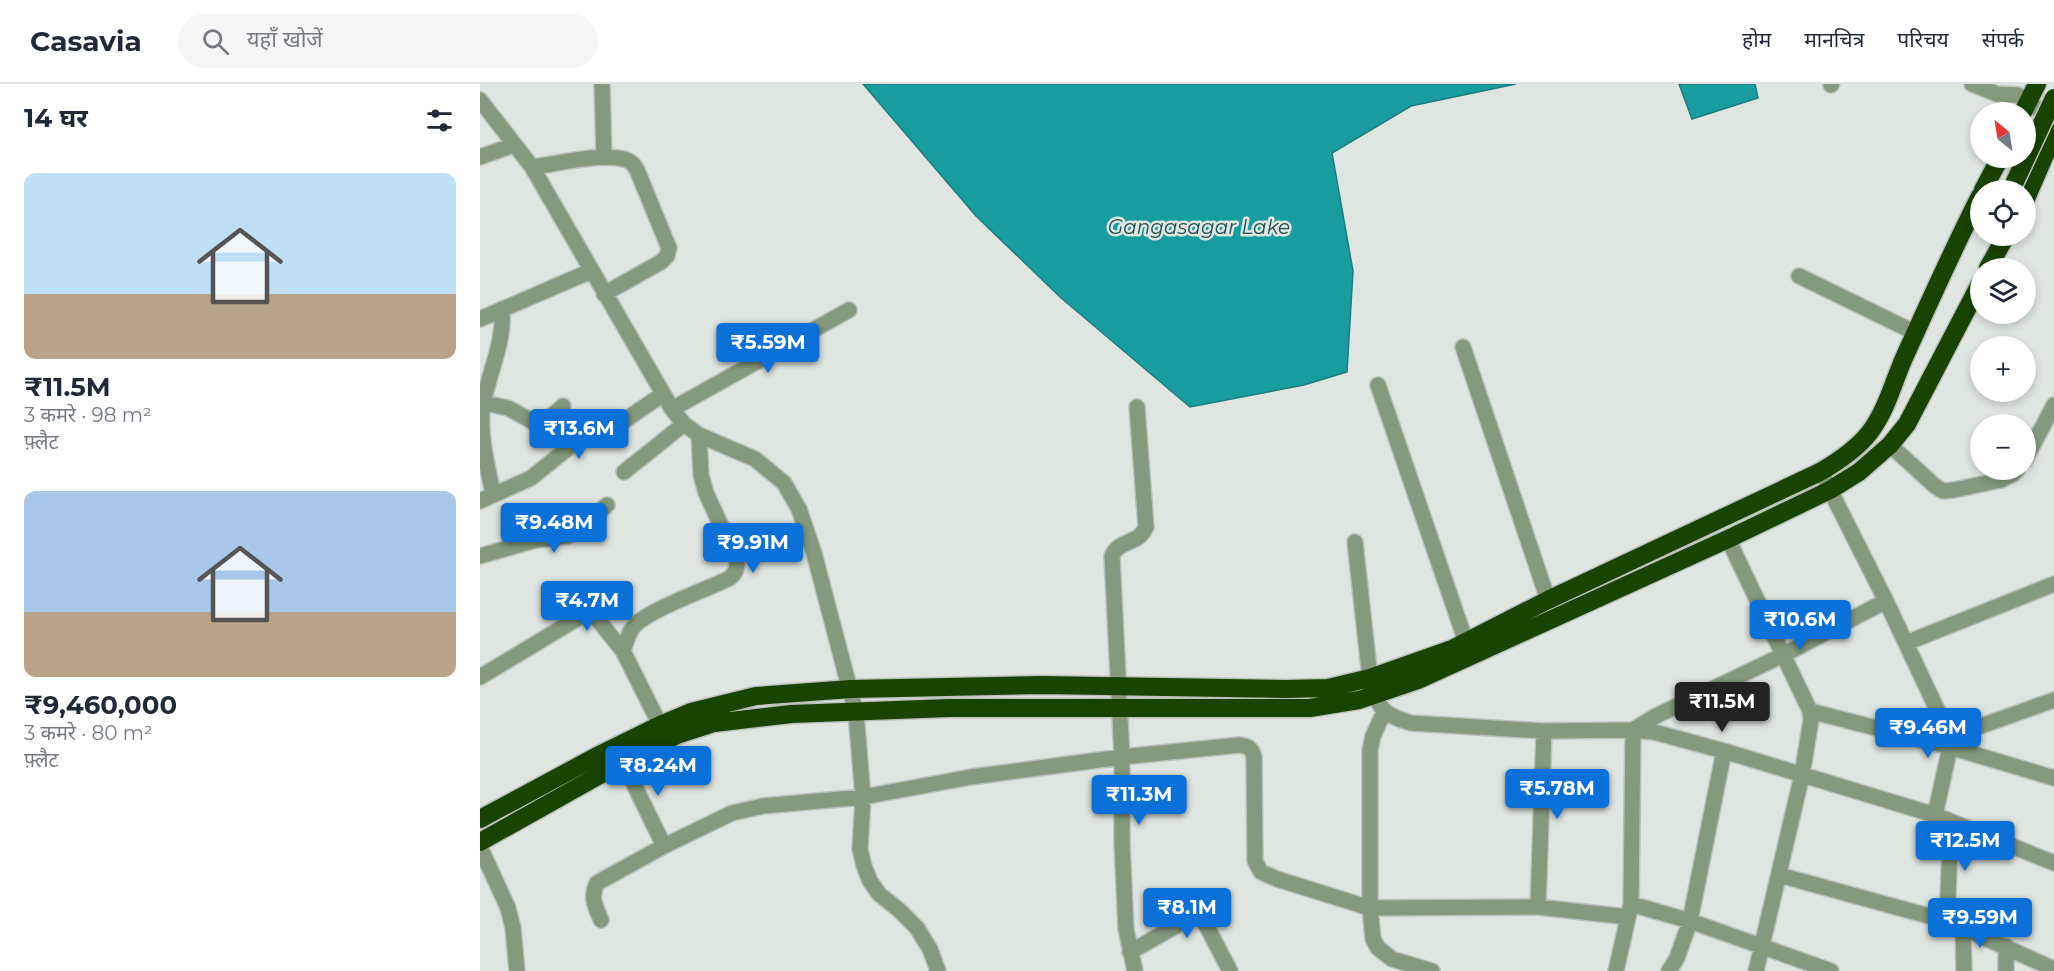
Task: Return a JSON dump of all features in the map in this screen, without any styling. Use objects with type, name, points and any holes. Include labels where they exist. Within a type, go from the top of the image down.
[{"type":"highway","points":[[2029,102],[2037,84]]},
{"type":"highway","points":[[2015,180],[2054,98]]},
{"type":"highway","points":[[2034,180],[2054,134]]},
{"type":"highway","points":[[480,842],[622,762],[677,735],[714,723],[791,714],[949,708],[1310,708],[1342,704],[1411,665],[1466,642],[1548,600],[1836,463],[1856,447],[1886,406],[1903,360],[1970,216]]},
{"type":"highway","points":[[1954,248],[1970,228]]},
{"type":"highway","points":[[480,819],[660,725],[691,712],[756,696],[851,689],[1042,686],[1296,689],[1372,687],[1418,680],[1830,490],[1859,472],[1890,445],[1907,424],[1970,303]]},
{"type":"street","points":[[602,84],[604,157]]},
{"type":"street","points":[[1972,84],[1997,94],[2018,95],[2022,102]]},
{"type":"street","points":[[480,100],[532,167],[672,409],[684,424],[699,435],[755,459],[784,483],[799,509],[814,554],[856,712],[862,797],[861,849],[864,866],[879,894],[916,928],[930,949],[938,971]]},
{"type":"street","points":[[2036,112],[2054,120]]},
{"type":"street","points":[[480,157],[514,145]]},
{"type":"street","points":[[532,167],[604,157],[628,160],[633,164],[669,248],[667,256],[661,262],[604,294]]},
{"type":"street","points":[[480,319],[591,271]]},
{"type":"street","points":[[1799,276],[1916,333]]},
{"type":"street","points":[[502,309],[502,336],[484,403],[482,428],[486,498],[531,478],[569,446],[618,425],[663,394]]},
{"type":"street","points":[[672,409],[849,310]]},
{"type":"street","points":[[1463,347],[1548,600]]},
{"type":"street","points":[[1378,385],[1466,642]]},
{"type":"street","points":[[484,403],[508,408],[537,424],[544,423],[563,406]]},
{"type":"street","points":[[2036,439],[2054,405]]},
{"type":"street","points":[[1135,971],[1126,929],[1122,758],[1112,556],[1115,550],[1143,535],[1146,526],[1137,407]]},
{"type":"street","points":[[624,472],[684,424]]},
{"type":"street","points":[[623,651],[635,625],[652,614],[728,579],[734,575],[737,568],[737,560],[706,494],[701,475],[699,435]]},
{"type":"street","points":[[1890,445],[1943,491],[2001,480]]},
{"type":"street","points":[[1820,472],[1886,601],[1950,742],[1935,815]]},
{"type":"street","points":[[480,556],[536,540],[567,536],[581,528],[607,505]]},
{"type":"street","points":[[1728,538],[1810,711],[1810,731],[1802,775],[1756,971]]},
{"type":"street","points":[[1355,542],[1372,687],[1384,712],[1411,723],[1544,731],[1633,730],[1654,732],[1935,815],[2054,863]]},
{"type":"street","points":[[1906,643],[2054,584]]},
{"type":"street","points":[[1633,730],[1656,716],[1783,655],[1886,601]]},
{"type":"street","points":[[480,677],[583,615],[589,614],[595,616],[623,651],[660,725]]},
{"type":"street","points":[[1950,742],[2054,700]]},
{"type":"street","points":[[1810,711],[1950,742],[2054,778]]},
{"type":"street","points":[[1384,712],[1373,736],[1370,750],[1370,908],[1373,939],[1384,954],[1392,959],[1431,971]]},
{"type":"street","points":[[1616,971],[1629,910],[1633,730]]},
{"type":"street","points":[[1538,907],[1544,731]]},
{"type":"street","points":[[601,920],[593,900],[593,892],[597,883],[664,846],[732,813],[764,806],[862,797],[971,777],[1239,745],[1248,746],[1254,756],[1255,861],[1261,872],[1277,879],[1370,908],[1538,907],[1629,910],[1690,921],[1831,971]]},
{"type":"street","points":[[1669,971],[1677,958],[1690,921],[1724,751]]},
{"type":"street","points":[[622,762],[664,846]]},
{"type":"street","points":[[1947,921],[1951,822]]},
{"type":"street","points":[[480,847],[508,908],[513,928],[517,971]]},
{"type":"street","points":[[1779,875],[1947,921],[2054,969]]},
{"type":"street","points":[[1130,952],[1192,917],[1200,917],[1205,922],[1230,971]]},
{"type":"street","points":[[1963,927],[1964,971]]},
{"type":"street","points":[[2006,946],[2006,971]]},
{"type":"water","name":"Gangasagar Lake","points":[[863,84],[1516,84],[1411,106],[1332,153],[1353,271],[1347,372],[1304,385],[1190,407],[1060,297],[976,216]]},
{"type":"water","points":[[1679,84],[1755,84],[1758,98],[1692,119]]}]
